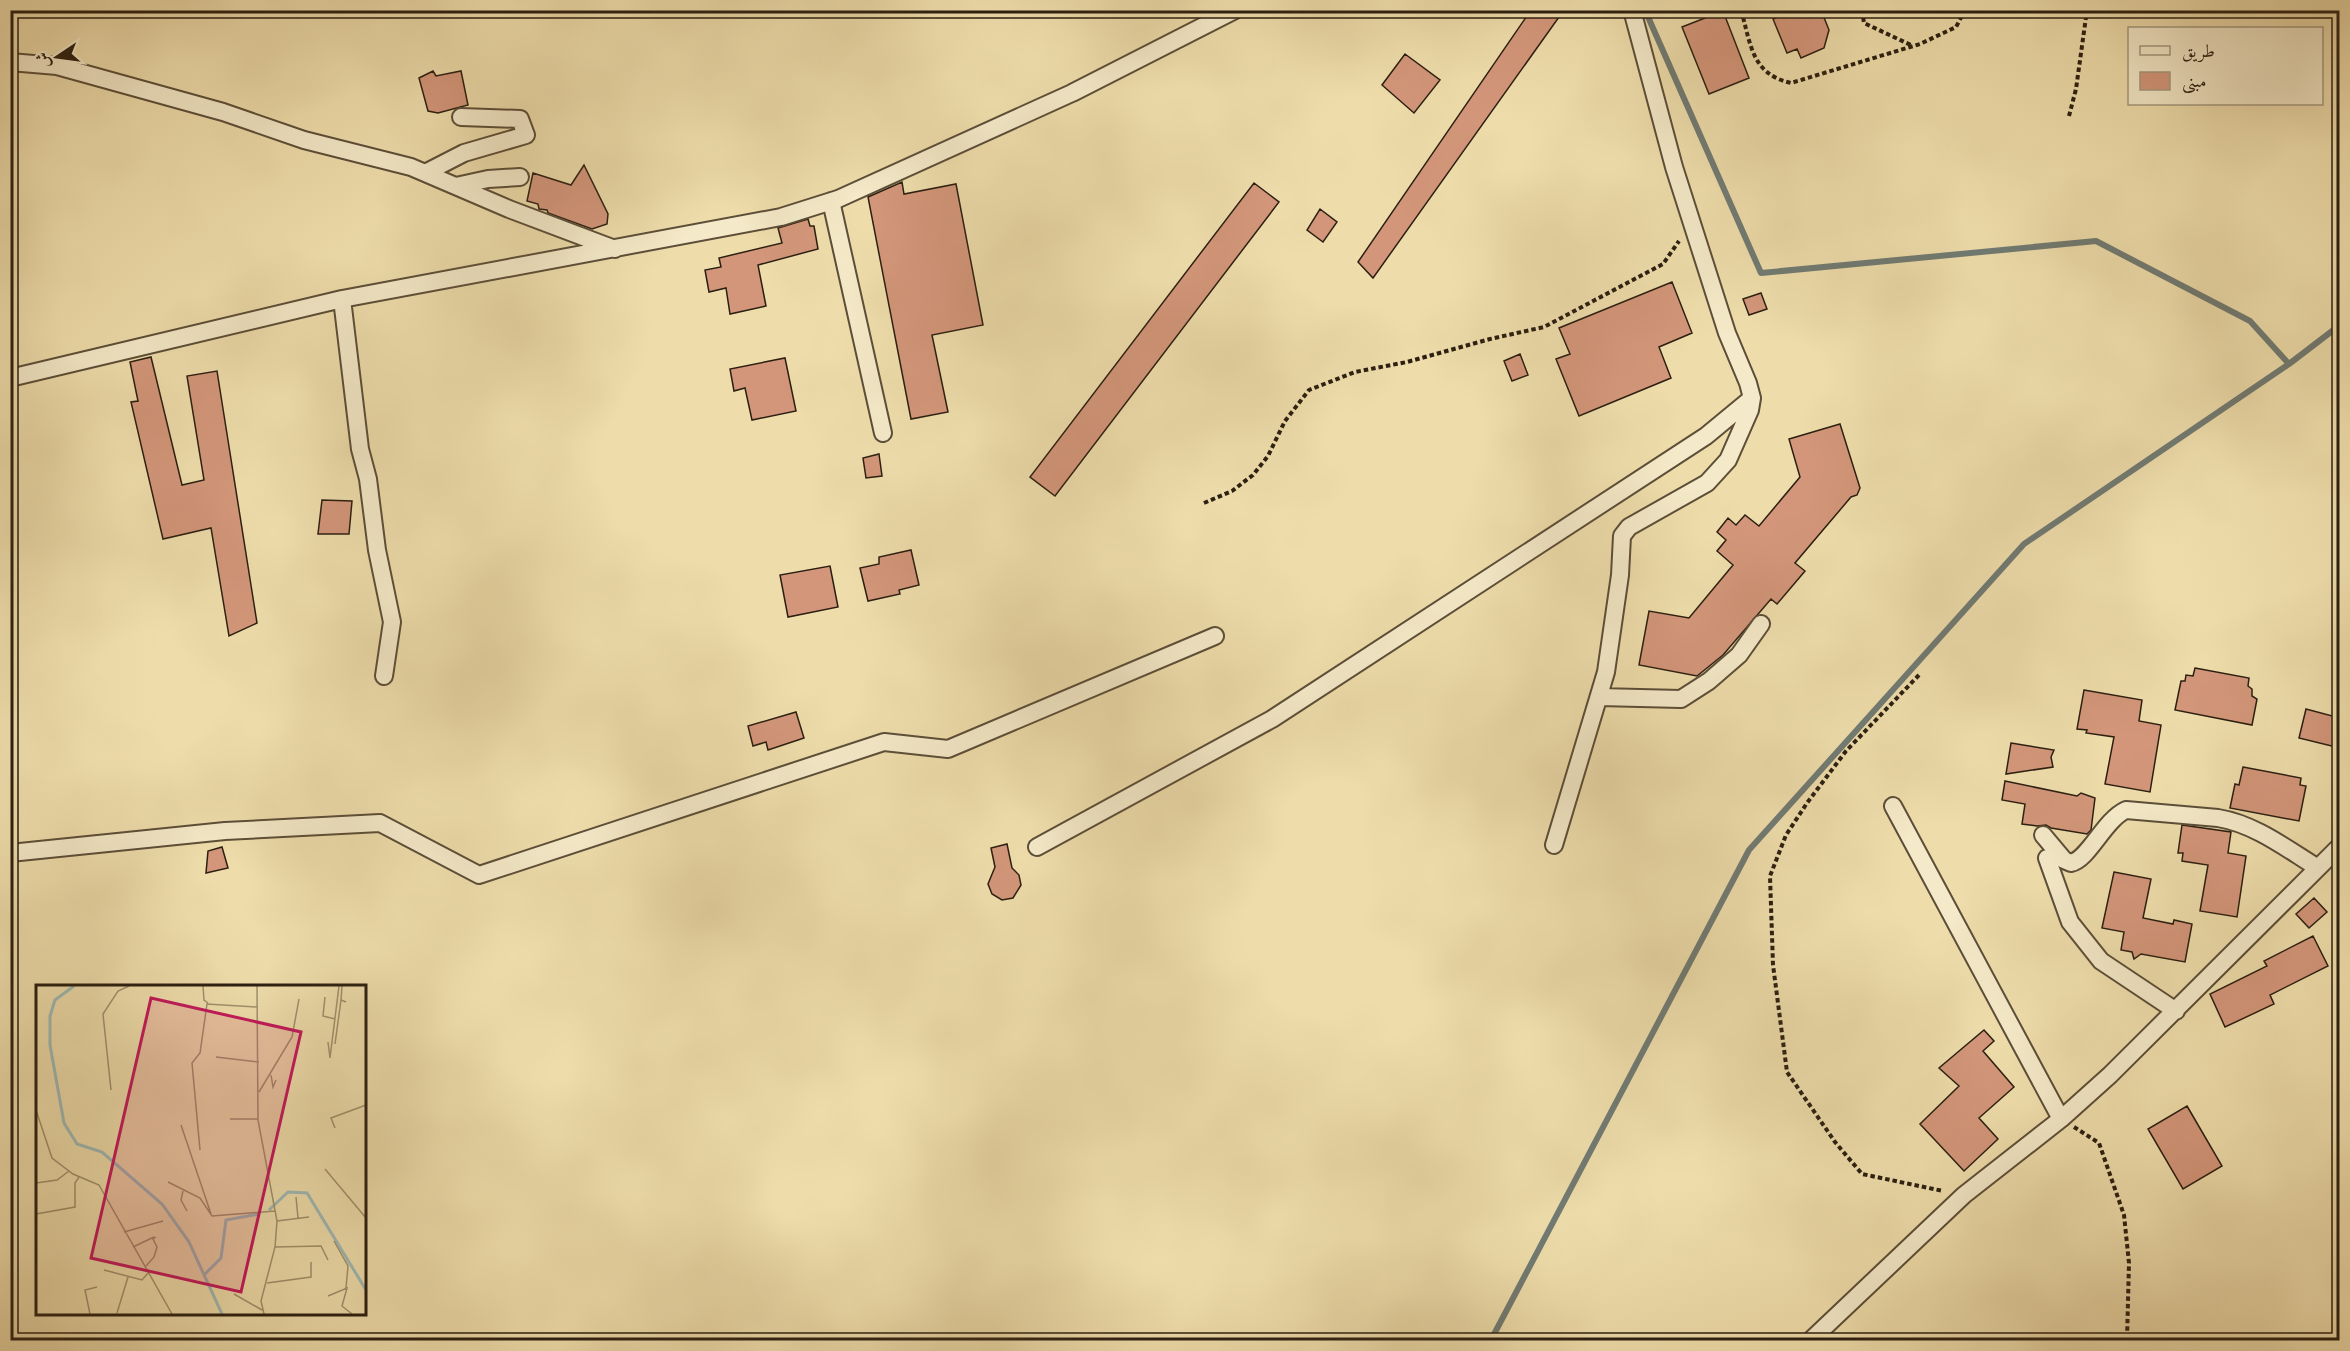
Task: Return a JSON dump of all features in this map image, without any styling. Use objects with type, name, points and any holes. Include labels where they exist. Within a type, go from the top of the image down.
[{"type":"street","points":[[10,378],[342,299],[781,217],[831,201],[1072,93],[1235,10]]},
{"type":"street","points":[[1554,845],[1606,672],[1620,575],[1622,536],[1629,527],[1707,483],[1713,477],[1728,460],[1750,410],[1752,398],[1727,333],[1674,167],[1632,10]]},
{"type":"street","points":[[10,62],[57,66],[223,112],[304,140],[411,167],[509,209],[616,249]]},
{"type":"street","points":[[425,173],[464,153],[526,135],[520,119],[461,117]]},
{"type":"street","points":[[456,186],[497,178],[520,177]]},
{"type":"street","points":[[831,201],[883,433]]},
{"type":"street","points":[[342,299],[360,449],[368,479],[377,550],[392,622],[384,676]]},
{"type":"street","points":[[1037,847],[1272,719],[1706,435],[1752,398]]},
{"type":"street","points":[[1599,697],[1681,699],[1709,681],[1738,655],[1761,624]]},
{"type":"street","points":[[10,853],[225,831],[380,824],[479,875],[884,742],[948,749],[1215,636]]},
{"type":"street","points":[[1893,806],[2061,1119]]},
{"type":"street","points":[[2043,835],[2064,860],[2071,863],[2080,858],[2114,817],[2126,810],[2218,818],[2231,820],[2255,830],[2318,868]]},
{"type":"street","points":[[1812,1341],[1964,1195],[2061,1119],[2110,1075],[2340,846]]},
{"type":"street","points":[[2047,858],[2070,922],[2101,961],[2176,1011]]},
{"type":"path","points":[[1741,10],[1761,69],[1777,80],[1791,83],[1913,46],[1956,27],[1965,10]]},
{"type":"path","points":[[1862,10],[1864,23],[1913,46]]},
{"type":"path","points":[[2069,116],[2076,89],[2087,10]]},
{"type":"path","points":[[1204,503],[1233,491],[1253,475],[1268,456],[1285,421],[1309,390],[1355,372],[1407,362],[1544,327],[1663,264],[1692,224]]},
{"type":"path","points":[[1919,675],[1846,751],[1807,803],[1786,836],[1770,876],[1773,965],[1787,1072],[1835,1142],[1862,1174],[1964,1195]]},
{"type":"path","points":[[2061,1119],[2099,1143],[2124,1215],[2130,1263],[2127,1341]]},
{"type":"building","points":[[1531,10],[1564,10],[1373,278],[1358,262]]},
{"type":"building","points":[[1776,10],[1821,10],[1829,30],[1824,48],[1801,58],[1797,49],[1787,53],[1773,19],[1778,17]]},
{"type":"building","points":[[1723,11],[1749,78],[1709,94],[1682,27]]},
{"type":"building","points":[[1405,54],[1440,80],[1414,113],[1382,85]]},
{"type":"building","points":[[433,71],[436,76],[461,71],[468,105],[438,113],[428,111],[419,78]]},
{"type":"building","points":[[584,165],[608,214],[607,224],[592,229],[548,213],[547,210],[539,209],[538,204],[527,201],[533,173],[571,185]]},
{"type":"building","points":[[902,182],[904,194],[956,184],[983,325],[932,335],[948,412],[911,419],[868,197]]},
{"type":"building","points":[[1254,183],[1279,202],[1055,496],[1030,477]]},
{"type":"building","points":[[1320,209],[1337,222],[1323,242],[1307,230]]},
{"type":"building","points":[[808,219],[810,226],[814,226],[818,249],[758,265],[766,306],[730,314],[726,288],[709,292],[705,270],[721,267],[719,258],[782,243],[778,228]]},
{"type":"building","points":[[1672,282],[1692,333],[1659,347],[1671,378],[1579,416],[1556,359],[1570,354],[1559,328]]},
{"type":"building","points":[[1761,293],[1767,309],[1749,315],[1743,299]]},
{"type":"building","points":[[1520,354],[1528,375],[1512,381],[1504,361]]},
{"type":"building","points":[[151,357],[182,485],[204,480],[187,376],[217,371],[257,623],[229,636],[211,528],[163,539],[131,402],[138,401],[130,362]]},
{"type":"building","points":[[785,358],[796,411],[752,420],[745,388],[734,391],[730,369]]},
{"type":"building","points":[[1840,424],[1860,488],[1857,495],[1851,497],[1795,563],[1805,571],[1777,604],[1771,599],[1723,655],[1697,676],[1639,665],[1649,611],[1689,618],[1733,565],[1717,551],[1726,540],[1717,532],[1728,518],[1736,525],[1745,515],[1759,526],[1800,477],[1789,439]]},
{"type":"building","points":[[879,454],[882,476],[866,478],[863,458]]},
{"type":"building","points":[[322,500],[352,501],[349,534],[318,534]]},
{"type":"building","points":[[911,550],[919,585],[899,590],[900,594],[868,601],[860,568],[879,564],[879,557]]},
{"type":"building","points":[[830,566],[838,607],[788,617],[780,575]]},
{"type":"building","points":[[2195,668],[2249,678],[2248,686],[2252,689],[2252,696],[2257,699],[2252,725],[2175,710],[2181,681],[2185,681],[2186,675],[2193,676]]},
{"type":"building","points":[[2084,690],[2142,700],[2139,721],[2161,725],[2150,792],[2105,784],[2114,737],[2086,733],[2087,730],[2077,729]]},
{"type":"building","points":[[2306,709],[2340,718],[2340,748],[2299,738]]},
{"type":"building","points":[[796,712],[804,738],[768,750],[766,742],[753,746],[748,726]]},
{"type":"building","points":[[2011,743],[2054,750],[2051,757],[2053,767],[2006,774]]},
{"type":"building","points":[[2243,767],[2301,778],[2300,785],[2306,786],[2299,821],[2230,808],[2235,784],[2239,785]]},
{"type":"building","points":[[2005,781],[2077,796],[2081,793],[2095,798],[2091,830],[2087,834],[2051,828],[2046,825],[2022,824],[2025,804],[2002,800]]},
{"type":"building","points":[[2182,825],[2231,832],[2228,853],[2246,856],[2237,917],[2200,911],[2208,865],[2182,861],[2183,853],[2178,853]]},
{"type":"building","points":[[1007,844],[1012,868],[1019,875],[1021,885],[1013,898],[1002,900],[992,894],[988,884],[995,867],[991,848]]},
{"type":"building","points":[[222,847],[228,868],[206,873],[208,851]]},
{"type":"building","points":[[2114,872],[2151,879],[2143,918],[2173,924],[2174,920],[2192,924],[2185,962],[2141,954],[2134,959],[2132,952],[2121,950],[2124,932],[2102,928]]},
{"type":"building","points":[[2314,898],[2327,912],[2309,928],[2296,914]]},
{"type":"building","points":[[2313,936],[2328,966],[2270,995],[2274,1004],[2225,1027],[2210,994],[2267,966],[2264,961]]},
{"type":"building","points":[[1984,1030],[1994,1041],[1983,1051],[2014,1087],[1979,1118],[1998,1139],[1964,1171],[1920,1124],[1959,1086],[1939,1068]]},
{"type":"building","points":[[2187,1106],[2222,1166],[2183,1189],[2148,1129]]},
{"type":"waterway","points":[[1645,10],[1761,273],[2096,241],[2250,321],[2289,364]]},
{"type":"waterway","points":[[1491,1340],[1749,850],[2024,544],[2289,364],[2340,325]]}]
